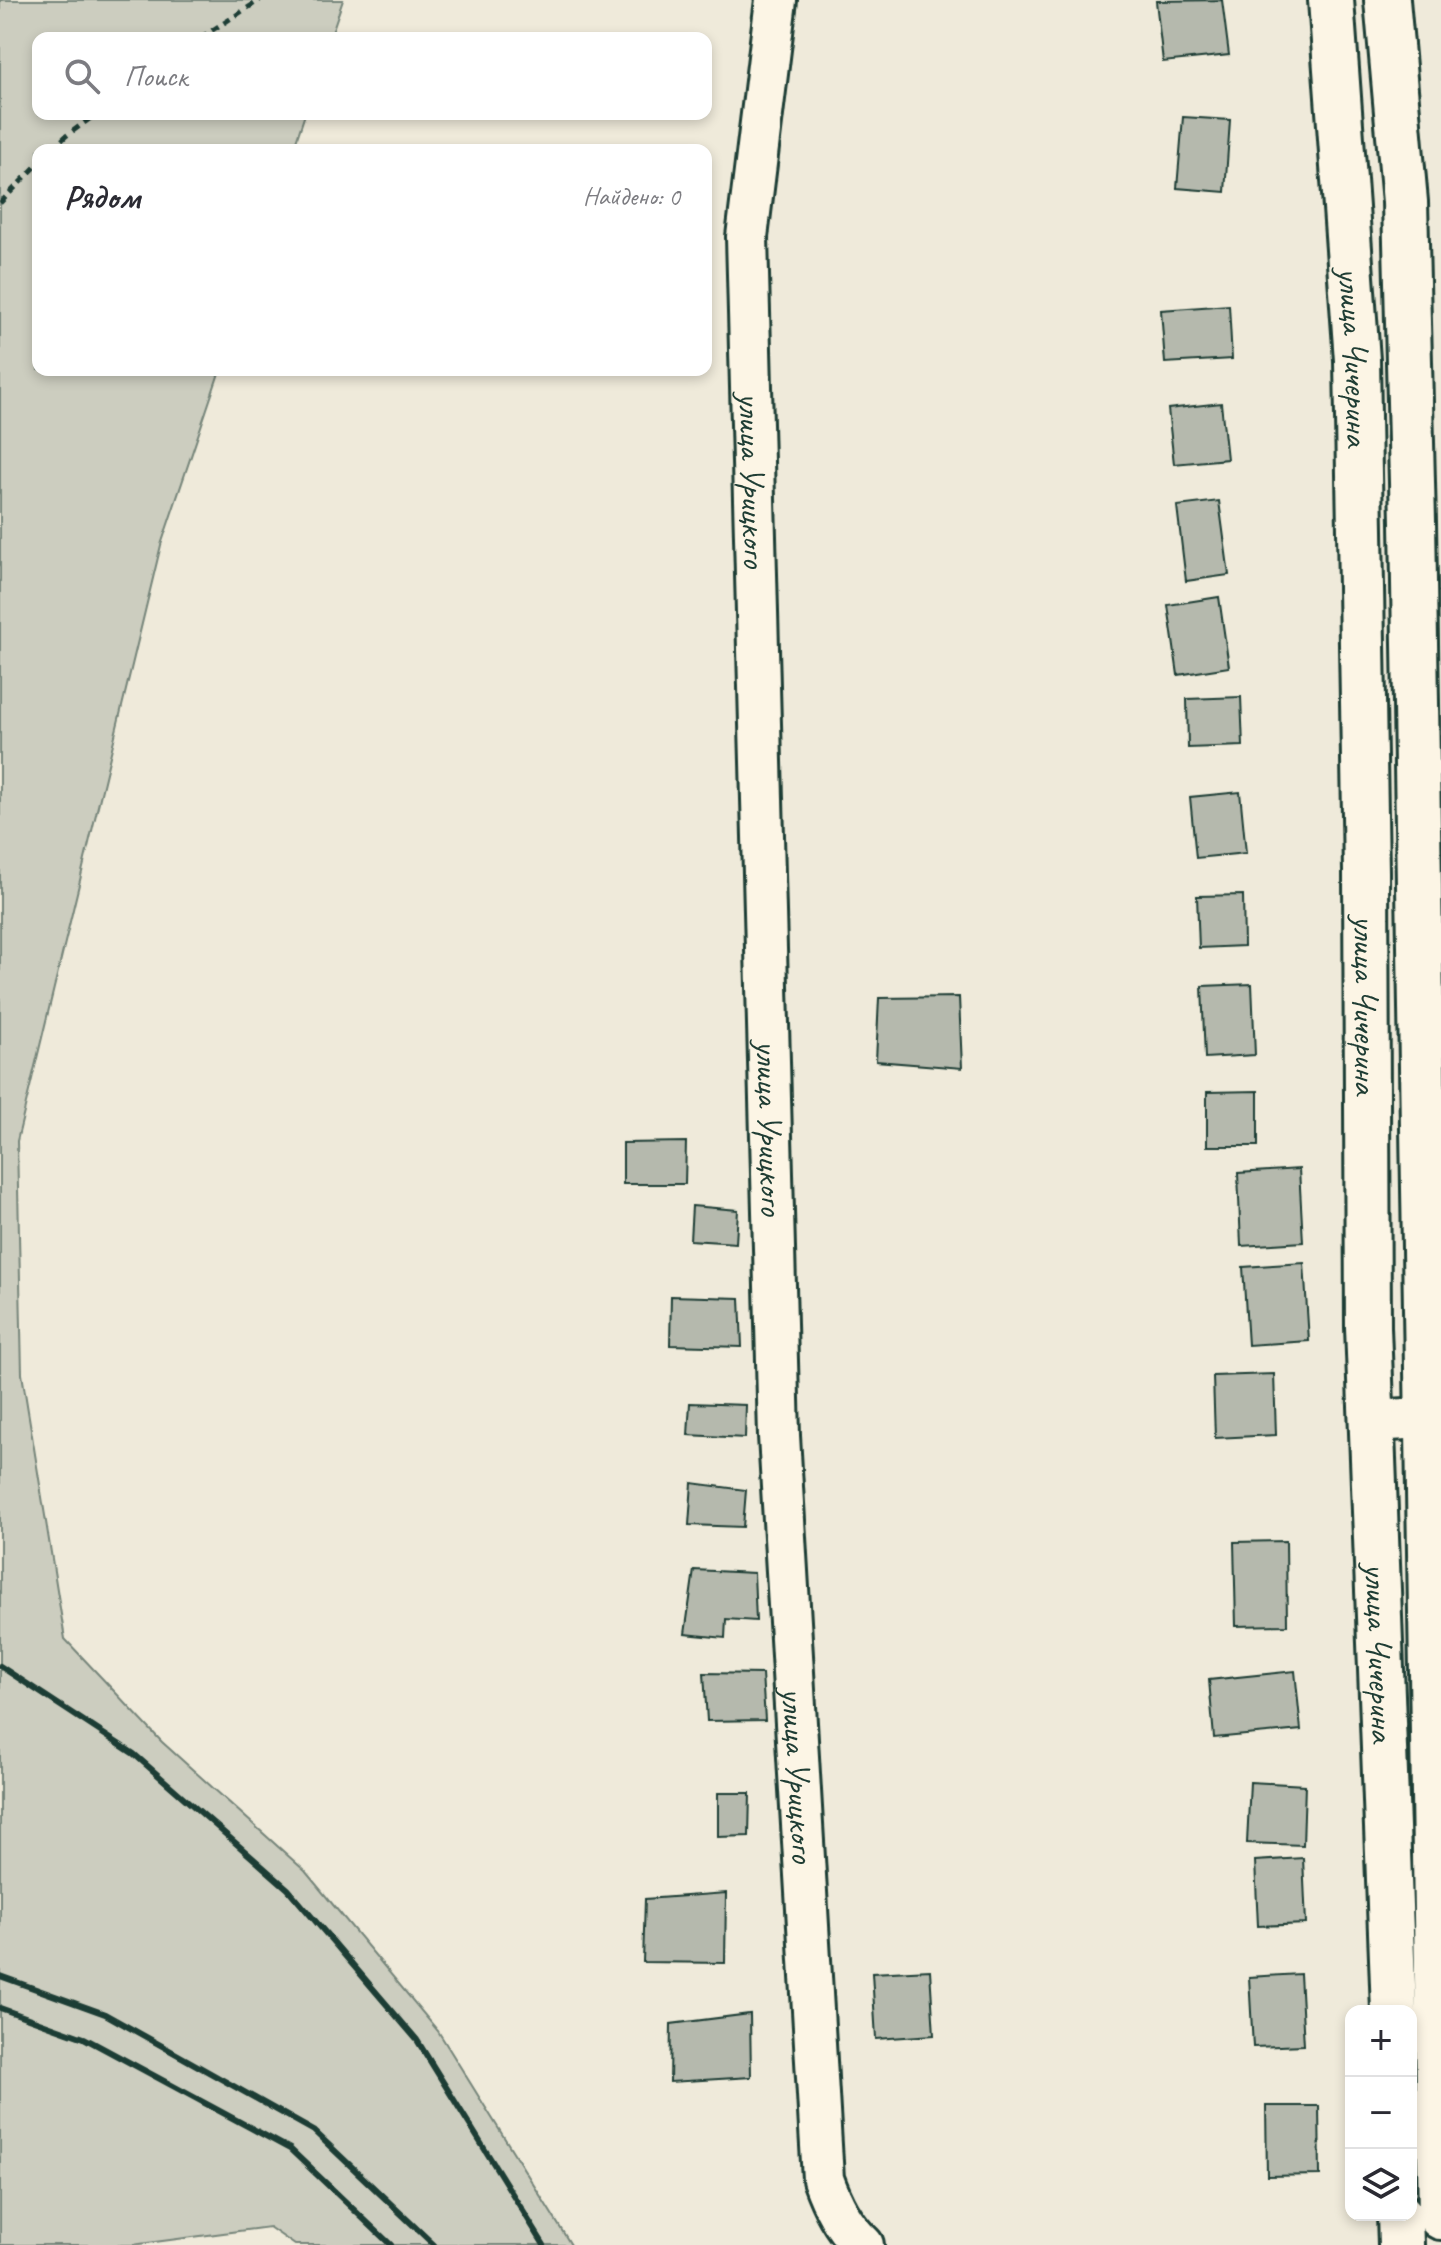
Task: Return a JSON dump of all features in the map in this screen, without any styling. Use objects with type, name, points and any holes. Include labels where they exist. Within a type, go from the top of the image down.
[{"type":"main road","name":"улица Чичерина","points":[[1331,0],[1357,360],[1366,856],[1368,1311],[1394,2005]]},
{"type":"main road","name":"улица Чичерина","points":[[1387,0],[1405,202],[1414,554],[1434,1418],[1441,2217]]},
{"type":"main road","points":[[1400,2221],[1401,2245]]},
{"type":"street","name":"улица Урицкого","points":[[776,0],[747,237],[779,1436],[823,2179],[833,2206],[863,2245]]},
{"type":"street","points":[[1372,1421],[1434,1418]]},
{"type":"path","points":[[209,32],[260,0]]},
{"type":"path","points":[[58,144],[88,120]]},
{"type":"path","points":[[0,203],[32,170]]},
{"type":"shaded area","points":[[0,0],[343,0],[332,32],[32,32],[32,120],[303,120],[295,144],[32,144],[32,376],[218,376],[161,545],[17,1141],[22,1374],[65,1639],[162,1742],[305,1871],[438,2031],[571,2245],[295,2245],[269,2227],[132,2245],[0,2245]]},
{"type":"building","points":[[1222,0],[1229,55],[1163,62],[1156,1]]},
{"type":"building","points":[[1183,117],[1230,120],[1225,192],[1177,188]]},
{"type":"building","points":[[1229,305],[1232,359],[1165,363],[1161,310]]},
{"type":"building","points":[[1221,403],[1227,459],[1174,464],[1168,409]]},
{"type":"building","points":[[1219,501],[1229,575],[1186,581],[1177,506]]},
{"type":"building","points":[[1219,597],[1229,667],[1178,675],[1168,605]]},
{"type":"building","points":[[1241,697],[1243,746],[1188,748],[1187,699]]},
{"type":"building","points":[[1240,792],[1246,853],[1196,858],[1190,797]]},
{"type":"building","points":[[1243,895],[1244,946],[1199,948],[1197,896]]},
{"type":"building","points":[[1252,984],[1255,1055],[1205,1058],[1202,986]]},
{"type":"building","points":[[959,997],[962,1068],[876,1061],[879,998]]},
{"type":"building","points":[[1258,1091],[1258,1146],[1207,1146],[1207,1092]]},
{"type":"building","points":[[686,1142],[685,1184],[623,1184],[623,1143]]},
{"type":"building","points":[[1299,1169],[1303,1242],[1241,1246],[1238,1173]]},
{"type":"building","points":[[692,1206],[738,1210],[736,1243],[690,1240]]},
{"type":"building","points":[[1304,1263],[1309,1341],[1248,1345],[1243,1267]]},
{"type":"building","points":[[671,1296],[740,1298],[742,1347],[670,1345]]},
{"type":"building","points":[[1274,1374],[1276,1435],[1215,1438],[1213,1376]]},
{"type":"building","points":[[690,1403],[746,1405],[745,1438],[688,1435]]},
{"type":"building","points":[[692,1483],[746,1490],[743,1527],[689,1525]]},
{"type":"building","points":[[1286,1541],[1287,1625],[1236,1626],[1234,1542]]},
{"type":"building","points":[[694,1570],[754,1573],[756,1621],[726,1619],[725,1638],[685,1634]]},
{"type":"building","points":[[1295,1671],[1301,1730],[1214,1738],[1209,1680]]},
{"type":"building","points":[[704,1673],[762,1674],[765,1720],[707,1721]]},
{"type":"building","points":[[1250,1782],[1305,1785],[1303,1845],[1247,1843]]},
{"type":"building","points":[[718,1793],[750,1793],[749,1836],[718,1837]]},
{"type":"building","points":[[1303,1858],[1306,1924],[1258,1926],[1255,1861]]},
{"type":"building","points":[[726,1893],[725,1963],[643,1962],[645,1899]]},
{"type":"building","points":[[930,1970],[934,2035],[876,2039],[872,1973]]},
{"type":"building","points":[[1300,1974],[1304,2045],[1253,2047],[1249,1977]]},
{"type":"building","points":[[750,2014],[751,2077],[670,2082],[671,2024]]},
{"type":"building","points":[[1266,2106],[1319,2106],[1320,2175],[1267,2176]]},
{"type":"railway","points":[[0,1666],[134,1754],[288,1889],[417,2040],[544,2245]]},
{"type":"railway","points":[[0,1976],[105,2014],[314,2131],[434,2245]]},
{"type":"railway","points":[[0,2008],[84,2038],[290,2149],[391,2245]]}]
